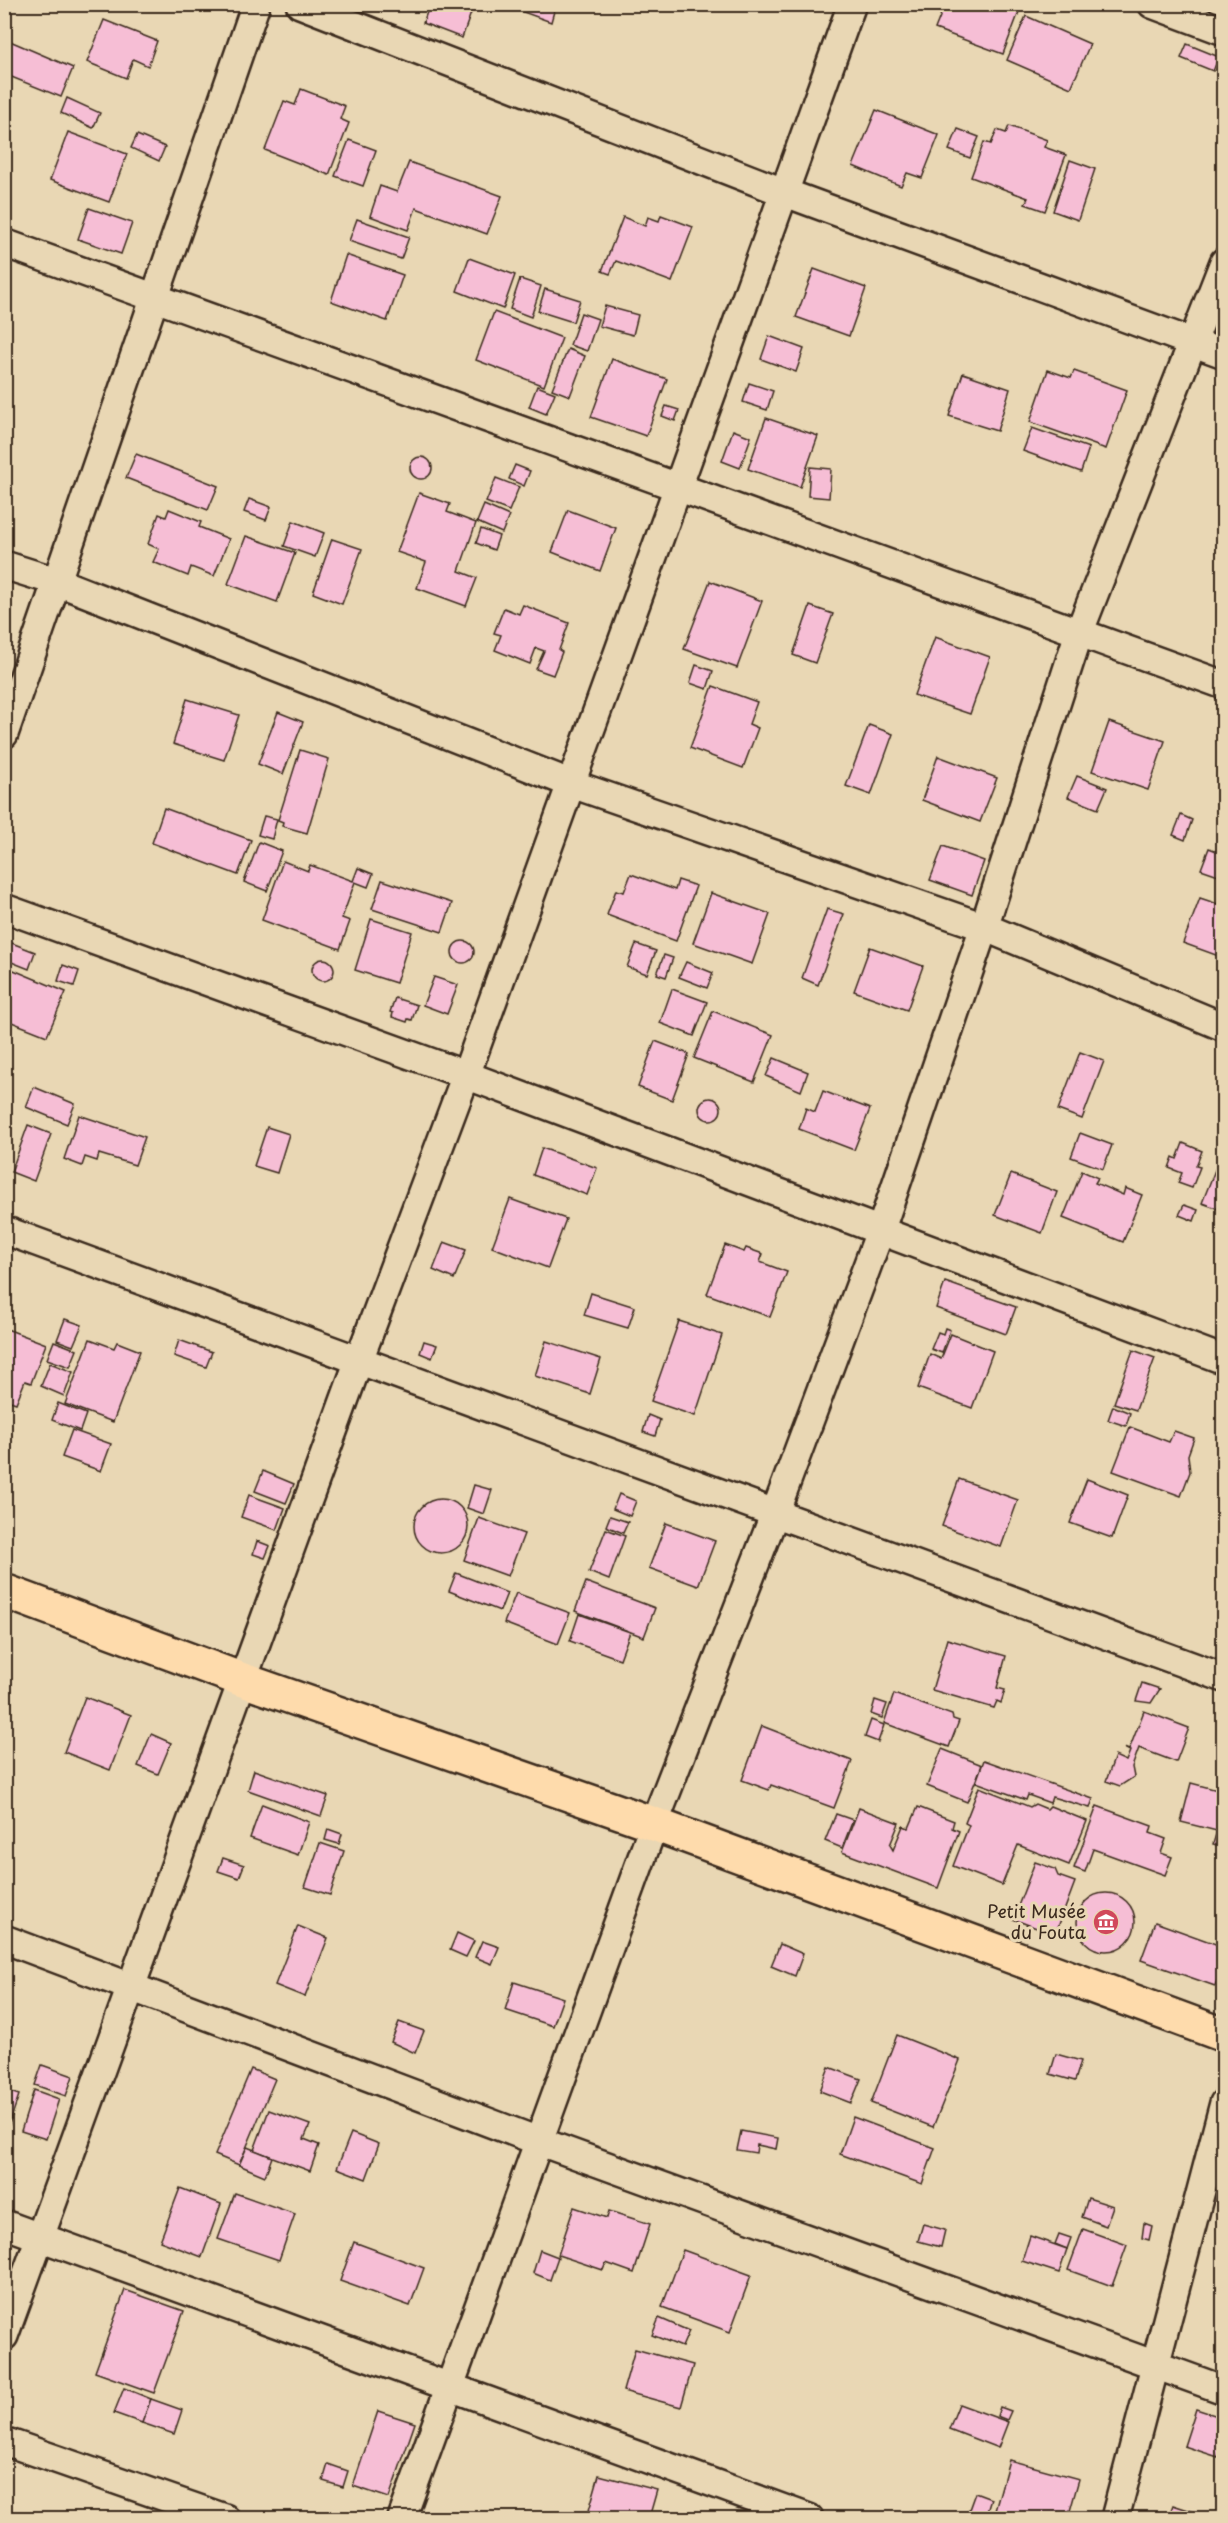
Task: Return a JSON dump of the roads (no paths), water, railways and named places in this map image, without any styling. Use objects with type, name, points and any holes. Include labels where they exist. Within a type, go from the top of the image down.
[{"type":"highway","points":[[4,1591],[243,1680],[654,1824],[1224,2035]]},
{"type":"street","points":[[4,734],[256,4]]},
{"type":"street","points":[[300,4],[783,192],[1224,354]]},
{"type":"street","points":[[4,2336],[359,1360],[572,784],[852,4]]},
{"type":"street","points":[[1152,4],[1224,31]]},
{"type":"street","points":[[4,243],[1224,685]]},
{"type":"street","points":[[402,2518],[654,1824],[775,1513],[881,1229],[984,927],[1079,633],[1224,262]]},
{"type":"street","points":[[4,565],[58,582],[572,784],[984,927],[1224,1027]]},
{"type":"street","points":[[4,908],[466,1075],[881,1229],[1224,1360]]},
{"type":"street","points":[[4,1230],[1224,1678]]},
{"type":"street","points":[[4,1939],[537,2141],[1224,2390]]},
{"type":"street","points":[[1115,2518],[1224,2103]]},
{"type":"street","points":[[4,2224],[809,2518]]},
{"type":"street","points":[[4,2441],[225,2518]]},
{"type":"place","name":"Petit Musée du Fouta","points":[[1106,1922]]}]
